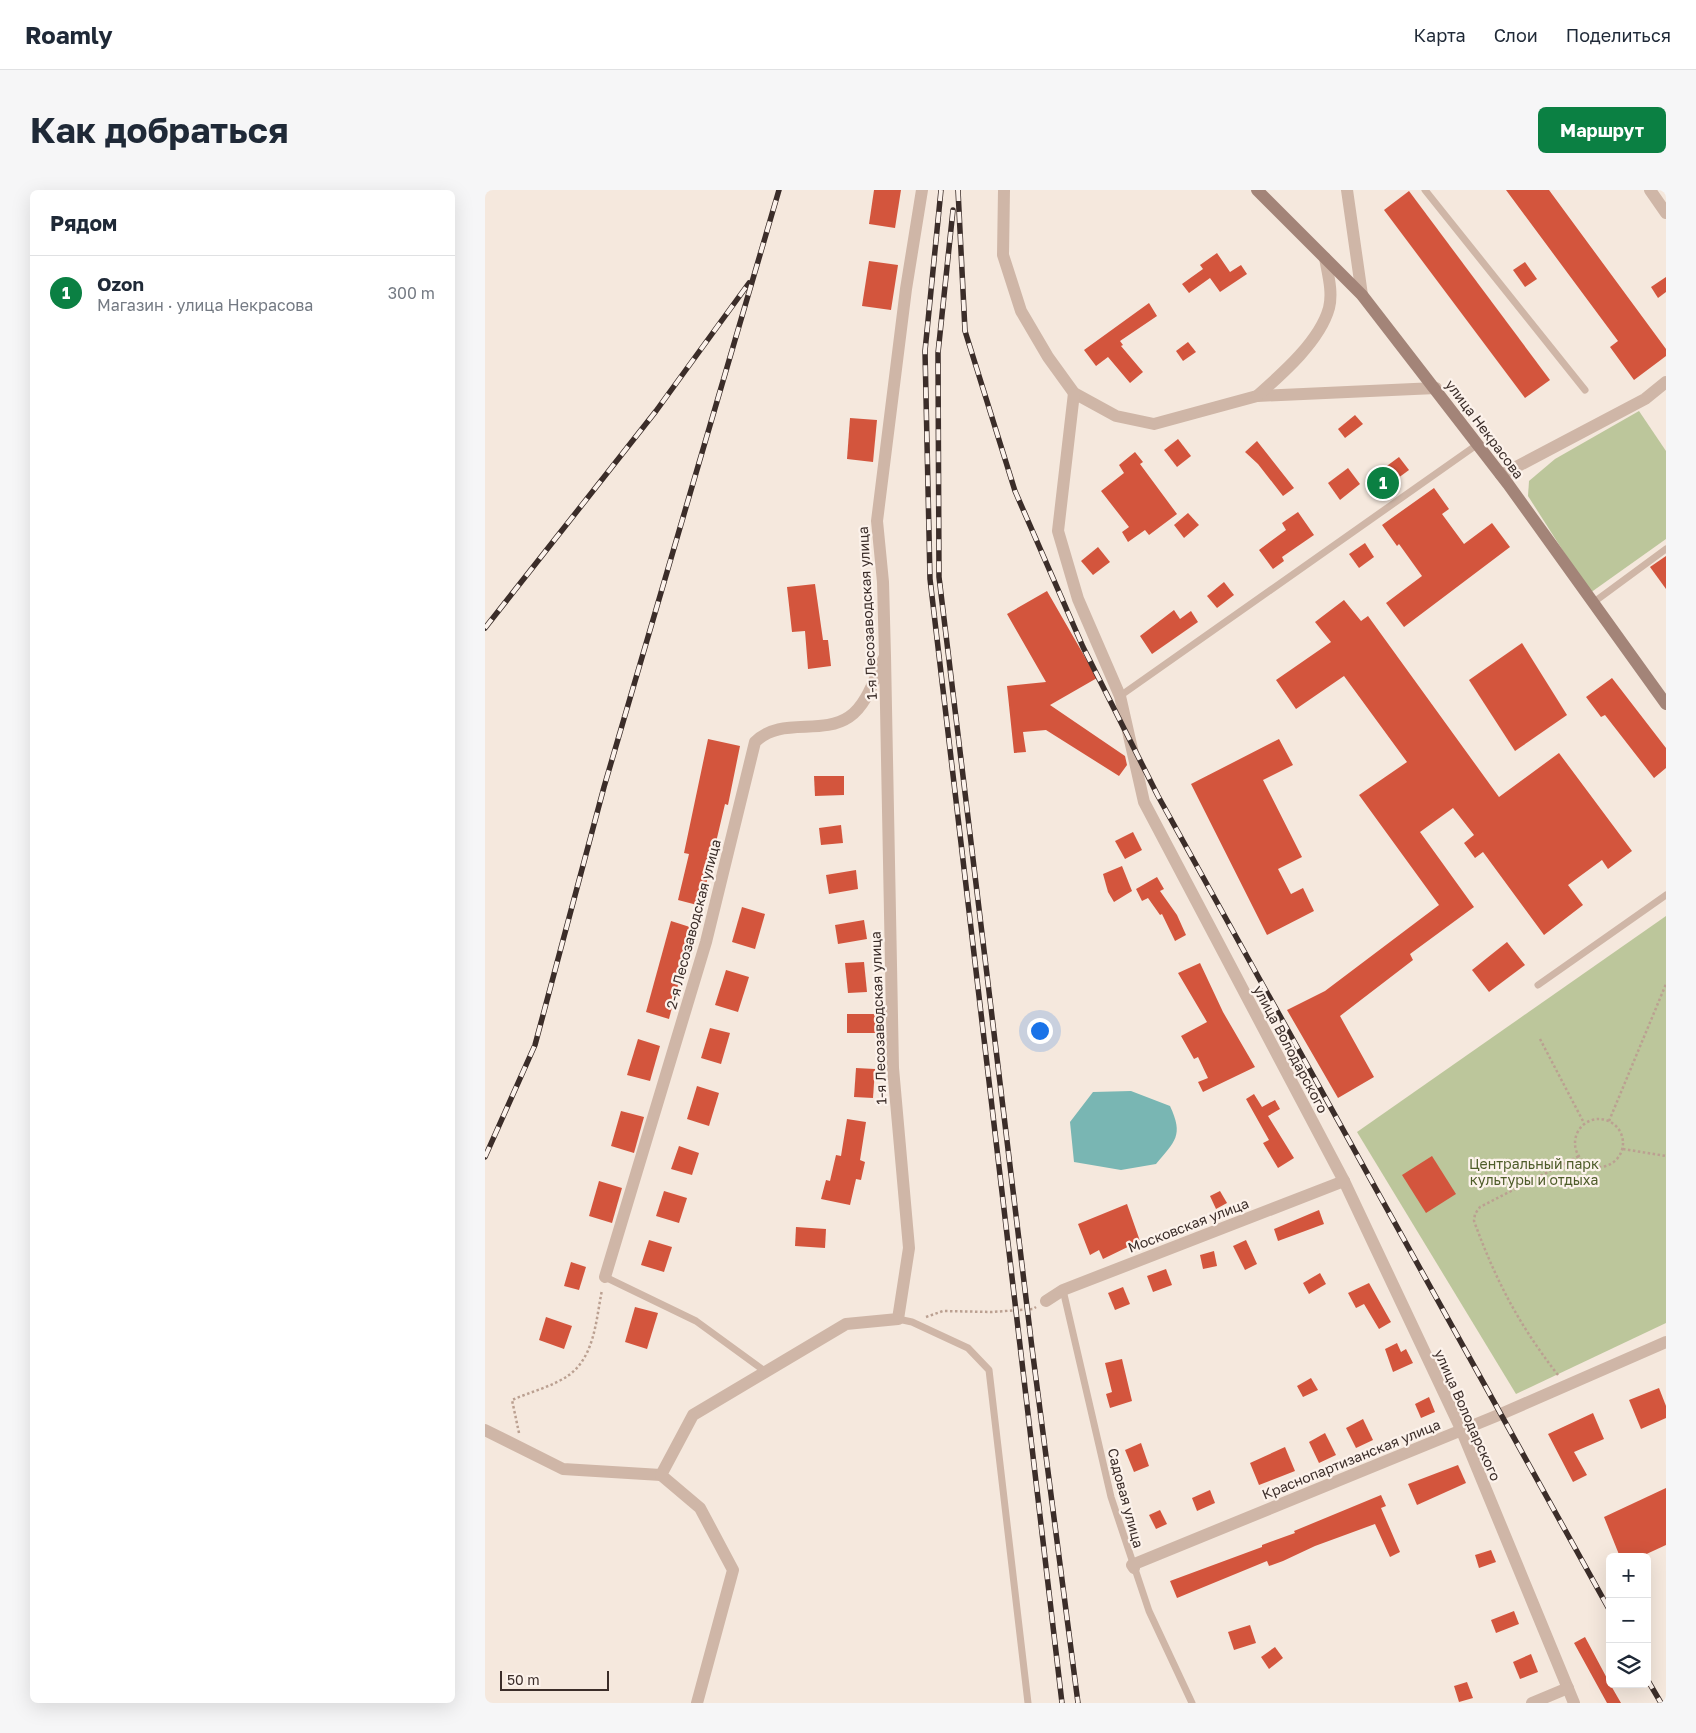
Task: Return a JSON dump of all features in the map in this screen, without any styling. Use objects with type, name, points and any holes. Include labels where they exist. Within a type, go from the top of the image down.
[{"type":"main road","name":"улица Некрасова","points":[[1257,190],[1362,295],[1478,444],[1666,704]]},
{"type":"street","name":"1-я Лесозаводская улица","points":[[897,1319],[909,1248],[893,1068],[885,656],[877,521],[906,289],[921,190]]},
{"type":"street","points":[[1004,190],[1003,255],[1021,311],[1048,357],[1074,393],[1116,416],[1154,424],[1257,396],[1436,388]]},
{"type":"street","points":[[1347,190],[1362,295]]},
{"type":"street","points":[[1650,190],[1666,213]]},
{"type":"street","points":[[1257,396],[1281,375],[1317,333],[1329,308],[1331,287],[1325,258]]},
{"type":"street","points":[[1501,475],[1645,399],[1666,382]]},
{"type":"street","name":"улица Володарского","points":[[1074,393],[1058,531],[1078,599],[1121,696],[1144,802],[1344,1181],[1461,1429],[1574,1703]]},
{"type":"street","name":"2-я Лесозаводская улица","points":[[605,1277],[706,942],[755,742],[772,730],[837,723],[849,717],[862,704],[885,656]]},
{"type":"street","name":"Московская улица","points":[[1046,1301],[1063,1290],[1344,1181]]},
{"type":"street","points":[[661,1475],[693,1415],[846,1324],[897,1319]]},
{"type":"street","name":"Краснопартизанская улица","points":[[1133,1566],[1666,1342]]},
{"type":"street","points":[[485,1430],[563,1469],[661,1475],[700,1508],[733,1570],[697,1703]]},
{"type":"street","points":[[1532,1703],[1568,1688]]},
{"type":"lane","points":[[1425,190],[1585,390]]},
{"type":"lane","points":[[1121,696],[1478,444]]},
{"type":"lane","points":[[1594,602],[1666,548]]},
{"type":"lane","points":[[1538,985],[1666,895]]},
{"type":"lane","points":[[605,1277],[696,1321],[766,1372]]},
{"type":"lane","name":"Садовая улица","points":[[1063,1290],[1111,1497],[1149,1611],[1193,1703]]},
{"type":"lane","points":[[897,1319],[912,1322],[968,1348],[989,1370],[1028,1703]]},
{"type":"path","points":[[1609,1121],[1666,984]]},
{"type":"path","points":[[1539,1039],[1584,1124]]},
{"type":"path","points":[[1593,1120],[1609,1121],[1619,1130],[1623,1149],[1612,1163],[1605,1166],[1591,1165],[1579,1156],[1575,1142],[1577,1134],[1584,1124],[1593,1120]]},
{"type":"path","points":[[1623,1149],[1666,1156]]},
{"type":"path","points":[[1566,1385],[1529,1338],[1499,1284],[1475,1221],[1475,1214],[1480,1207],[1579,1156]]},
{"type":"path","points":[[523,1449],[513,1400],[568,1376],[580,1366],[589,1351],[605,1277]]},
{"type":"path","points":[[912,1322],[943,1311],[992,1312],[1033,1309],[1046,1301]]},
{"type":"green space","points":[[1639,411],[1666,451],[1666,539],[1590,593],[1528,496],[1529,481],[1555,459]]},
{"type":"green space","name":"Центральный парк культуры и отдыха","points":[[1666,916],[1666,1323],[1516,1394],[1357,1132]]},
{"type":"water","points":[[1131,1091],[1170,1106],[1174,1116],[1177,1131],[1175,1138],[1156,1164],[1121,1170],[1074,1162],[1070,1122],[1093,1092]]},
{"type":"building","points":[[874,190],[901,190],[895,228],[869,224]]},
{"type":"building","points":[[1506,190],[1549,190],[1666,349],[1666,356],[1634,380],[1610,347],[1618,341]]},
{"type":"building","points":[[1409,191],[1550,380],[1525,398],[1384,210]]},
{"type":"building","points":[[1217,253],[1230,272],[1241,265],[1247,274],[1220,292],[1210,278],[1189,293],[1182,284],[1203,269],[1200,265]]},
{"type":"building","points":[[869,261],[898,265],[891,310],[862,306]]},
{"type":"building","points":[[1525,262],[1537,279],[1525,287],[1513,270]]},
{"type":"building","points":[[1666,277],[1666,292],[1658,298],[1651,287]]},
{"type":"building","points":[[1149,303],[1157,316],[1120,341],[1123,345],[1121,346],[1143,372],[1130,383],[1108,357],[1096,366],[1084,350]]},
{"type":"building","points":[[1188,342],[1196,352],[1183,361],[1176,351]]},
{"type":"building","points":[[1355,415],[1363,424],[1345,438],[1338,429]]},
{"type":"building","points":[[850,418],[877,420],[873,462],[847,459]]},
{"type":"building","points":[[1178,439],[1191,456],[1177,467],[1164,450]]},
{"type":"building","points":[[1257,441],[1294,488],[1283,496],[1258,464],[1245,452]]},
{"type":"building","points":[[1135,452],[1143,462],[1140,464],[1177,514],[1149,535],[1145,530],[1128,542],[1122,532],[1129,527],[1101,491],[1124,473],[1119,465]]},
{"type":"building","points":[[1399,457],[1409,470],[1375,495],[1365,482]]},
{"type":"building","points":[[1348,468],[1360,484],[1340,500],[1328,483]]},
{"type":"building","points":[[1434,488],[1449,509],[1442,514],[1464,544],[1492,523],[1510,547],[1404,627],[1386,603],[1422,576],[1399,544],[1397,546],[1382,525]]},
{"type":"building","points":[[1298,512],[1314,535],[1282,557],[1284,561],[1273,569],[1259,550],[1286,530],[1282,523]]},
{"type":"building","points":[[1188,513],[1199,525],[1184,538],[1174,525]]},
{"type":"building","points":[[1365,543],[1374,557],[1359,568],[1349,554]]},
{"type":"building","points":[[1098,547],[1110,562],[1093,575],[1081,561]]},
{"type":"building","points":[[1666,556],[1666,589],[1650,567]]},
{"type":"building","points":[[1224,582],[1234,595],[1217,608],[1207,596]]},
{"type":"building","points":[[815,584],[823,640],[828,640],[831,666],[808,669],[805,631],[792,632],[787,587]]},
{"type":"building","points":[[1047,591],[1097,678],[1050,705],[1125,756],[1127,765],[1119,776],[1046,730],[1023,732],[1026,752],[1014,753],[1007,686],[1046,682],[1007,614]]},
{"type":"building","points":[[1344,600],[1361,621],[1368,616],[1499,797],[1559,753],[1632,851],[1608,869],[1602,860],[1568,885],[1583,905],[1544,935],[1483,852],[1475,858],[1464,843],[1474,835],[1453,808],[1420,832],[1474,907],[1410,954],[1413,960],[1340,1016],[1374,1077],[1338,1098],[1287,1010],[1325,991],[1439,905],[1359,795],[1407,762],[1344,676],[1296,709],[1276,680],[1331,642],[1315,622]]},
{"type":"building","points":[[1174,610],[1180,619],[1191,611],[1198,622],[1152,654],[1140,636]]},
{"type":"building","points":[[1522,643],[1567,715],[1515,751],[1469,680]]},
{"type":"building","points":[[1612,678],[1666,748],[1666,768],[1654,778],[1605,715],[1601,717],[1586,697]]},
{"type":"building","points":[[708,739],[740,746],[728,805],[725,804],[701,906],[678,900],[689,854],[684,853]]},
{"type":"building","points":[[1279,739],[1293,765],[1263,780],[1302,857],[1278,869],[1291,894],[1303,888],[1314,911],[1267,935],[1191,784]]},
{"type":"building","points":[[814,776],[844,776],[844,795],[815,796]]},
{"type":"building","points":[[841,825],[843,843],[821,845],[819,828]]},
{"type":"building","points":[[1133,832],[1142,850],[1125,859],[1115,841]]},
{"type":"building","points":[[1122,866],[1132,891],[1114,902],[1108,892],[1103,874]]},
{"type":"building","points":[[856,870],[858,889],[829,894],[826,875]]},
{"type":"building","points":[[1157,877],[1164,889],[1160,891],[1177,915],[1186,935],[1175,941],[1162,914],[1160,915],[1148,898],[1142,901],[1136,889]]},
{"type":"building","points":[[742,907],[765,914],[755,949],[732,942]]},
{"type":"building","points":[[864,920],[867,939],[838,944],[835,925]]},
{"type":"building","points":[[671,921],[693,928],[669,1019],[646,1012]]},
{"type":"building","points":[[1507,942],[1525,965],[1489,992],[1472,970]]},
{"type":"building","points":[[864,962],[867,992],[848,993],[845,963]]},
{"type":"building","points":[[1200,963],[1223,1012],[1255,1067],[1203,1092],[1198,1082],[1208,1078],[1198,1057],[1194,1059],[1181,1036],[1207,1022],[1178,973]]},
{"type":"building","points":[[726,970],[749,977],[738,1012],[715,1005]]},
{"type":"building","points":[[847,1014],[877,1014],[877,1033],[847,1033]]},
{"type":"building","points":[[710,1028],[730,1033],[721,1064],[701,1058]]},
{"type":"building","points":[[638,1039],[660,1046],[650,1081],[627,1075]]},
{"type":"building","points":[[856,1068],[875,1069],[873,1098],[854,1097]]},
{"type":"building","points":[[697,1086],[719,1093],[709,1126],[687,1119]]},
{"type":"building","points":[[1254,1094],[1262,1107],[1275,1100],[1280,1109],[1268,1116],[1294,1158],[1278,1168],[1263,1143],[1269,1140],[1246,1099]]},
{"type":"building","points":[[621,1111],[644,1117],[634,1153],[611,1146]]},
{"type":"building","points":[[847,1119],[866,1122],[860,1160],[865,1162],[861,1180],[856,1179],[850,1205],[821,1199],[826,1180],[830,1181],[836,1155],[841,1156]]},
{"type":"building","points":[[679,1146],[699,1153],[692,1175],[671,1169]]},
{"type":"building","points":[[1432,1156],[1456,1194],[1426,1213],[1402,1175]]},
{"type":"building","points":[[599,1181],[622,1188],[612,1223],[589,1216]]},
{"type":"building","points":[[664,1191],[687,1198],[679,1223],[656,1216]]},
{"type":"building","points":[[1220,1191],[1227,1203],[1216,1209],[1210,1196]]},
{"type":"building","points":[[1127,1204],[1140,1241],[1103,1259],[1099,1250],[1090,1255],[1078,1224]]},
{"type":"building","points":[[1319,1210],[1324,1224],[1278,1241],[1274,1229]]},
{"type":"building","points":[[796,1227],[826,1229],[825,1248],[795,1246]]},
{"type":"building","points":[[649,1240],[672,1247],[664,1272],[641,1265]]},
{"type":"building","points":[[1246,1240],[1257,1264],[1245,1270],[1233,1246]]},
{"type":"building","points":[[1214,1251],[1217,1266],[1203,1269],[1200,1255]]},
{"type":"building","points":[[571,1262],[586,1267],[579,1290],[564,1286]]},
{"type":"building","points":[[1166,1269],[1172,1285],[1153,1292],[1147,1276]]},
{"type":"building","points":[[1320,1273],[1326,1284],[1309,1294],[1303,1283]]},
{"type":"building","points":[[1369,1283],[1391,1322],[1379,1329],[1364,1304],[1356,1308],[1348,1293]]},
{"type":"building","points":[[1123,1287],[1130,1304],[1115,1310],[1108,1293]]},
{"type":"building","points":[[635,1307],[658,1313],[647,1349],[625,1342]]},
{"type":"building","points":[[546,1317],[572,1326],[564,1349],[539,1340]]},
{"type":"building","points":[[1397,1343],[1401,1352],[1406,1349],[1413,1363],[1393,1372],[1385,1349]]},
{"type":"building","points":[[1122,1359],[1132,1401],[1110,1408],[1106,1394],[1112,1392],[1105,1363]]},
{"type":"building","points":[[1311,1378],[1318,1390],[1303,1397],[1297,1386]]},
{"type":"building","points":[[1659,1388],[1666,1406],[1666,1418],[1641,1429],[1629,1400]]},
{"type":"building","points":[[1429,1397],[1435,1412],[1421,1418],[1415,1404]]},
{"type":"building","points":[[1593,1413],[1604,1439],[1574,1452],[1587,1475],[1573,1482],[1548,1434]]},
{"type":"building","points":[[1363,1419],[1373,1440],[1356,1448],[1346,1428]]},
{"type":"building","points":[[1325,1433],[1336,1455],[1319,1463],[1309,1442]]},
{"type":"building","points":[[1141,1443],[1149,1466],[1134,1472],[1125,1450]]},
{"type":"building","points":[[1285,1447],[1295,1471],[1259,1485],[1250,1463]]},
{"type":"building","points":[[1458,1465],[1466,1483],[1417,1505],[1408,1484]]},
{"type":"building","points":[[1666,1488],[1666,1545],[1649,1553],[1618,1553],[1604,1517]]},
{"type":"building","points":[[1210,1490],[1215,1503],[1197,1511],[1192,1498]]},
{"type":"building","points":[[1381,1495],[1386,1506],[1381,1508],[1400,1552],[1390,1557],[1375,1524],[1315,1546],[1269,1566],[1267,1561],[1177,1598],[1170,1581],[1262,1547],[1262,1545],[1295,1533],[1294,1531]]},
{"type":"building","points":[[1160,1510],[1167,1524],[1156,1529],[1149,1515]]},
{"type":"building","points":[[1491,1550],[1496,1562],[1479,1568],[1475,1555]]},
{"type":"building","points":[[1514,1611],[1519,1624],[1496,1633],[1491,1620]]},
{"type":"building","points":[[1250,1625],[1256,1643],[1234,1650],[1228,1632]]},
{"type":"building","points":[[1585,1637],[1606,1676],[1606,1688],[1612,1688],[1621,1703],[1607,1703],[1574,1643]]},
{"type":"building","points":[[1275,1647],[1283,1658],[1269,1669],[1261,1657]]},
{"type":"building","points":[[1531,1654],[1538,1672],[1520,1679],[1513,1662]]},
{"type":"building","points":[[1467,1682],[1473,1698],[1459,1702],[1454,1686]]},
{"type":"railway","points":[[485,1157],[535,1045],[604,787],[779,190]]},
{"type":"railway","points":[[941,190],[925,351],[930,579],[1062,1703]]},
{"type":"railway","points":[[958,190],[965,331],[1015,491],[1083,647],[1158,796],[1606,1604]]},
{"type":"railway","points":[[953,210],[938,353],[939,577],[1032,1348],[1078,1703]]},
{"type":"railway","points":[[485,628],[656,411],[749,283]]},
{"type":"railway","points":[[1651,1686],[1661,1703]]},
{"type":"place","name":"Ozon","points":[[1383,483]]}]
